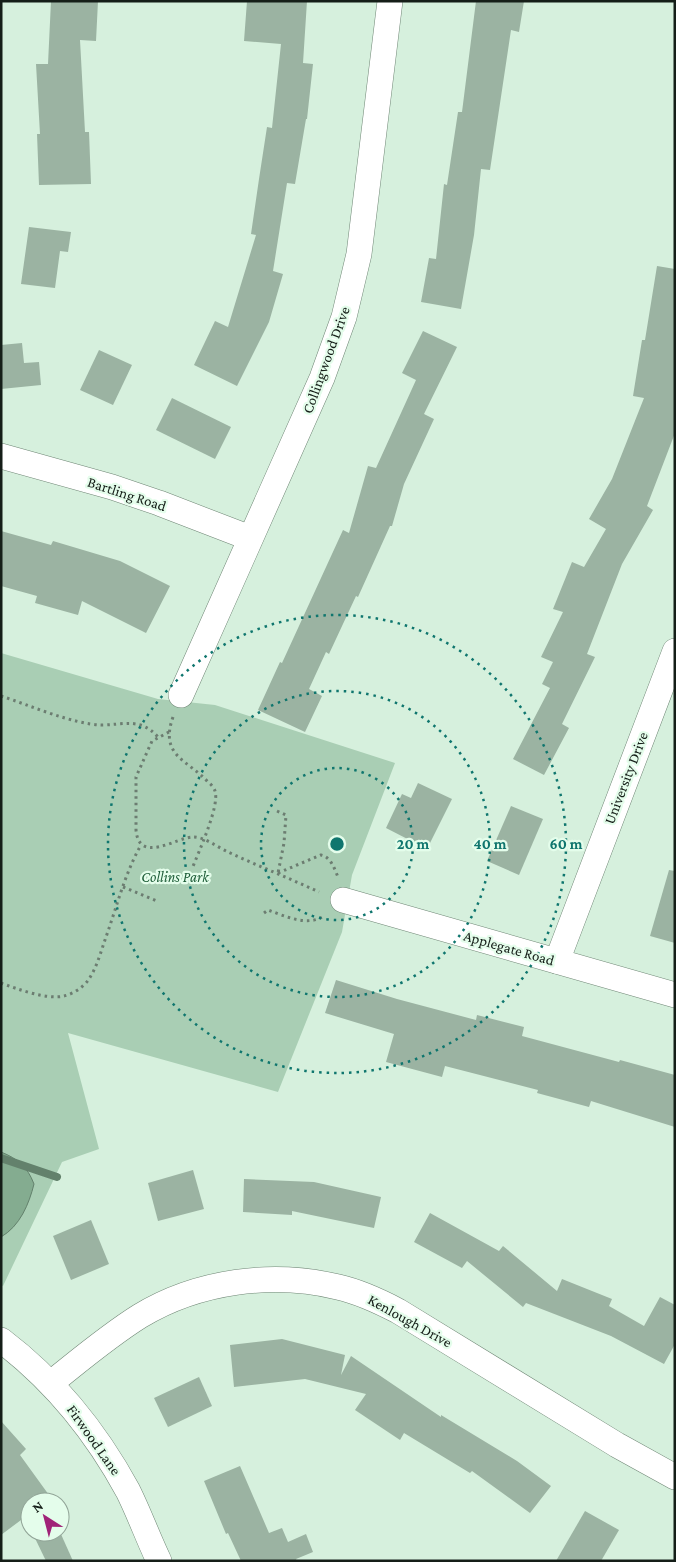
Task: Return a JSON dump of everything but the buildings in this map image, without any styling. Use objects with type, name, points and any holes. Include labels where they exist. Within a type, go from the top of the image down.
[{"type":"street","name":"Collingwood Drive","points":[[181,695],[322,378],[344,317],[359,254],[390,1]]},
{"type":"street","name":"Bartling Road","points":[[1,456],[112,487],[250,538]]},
{"type":"street","name":"University Drive","points":[[557,961],[675,651]]},
{"type":"street","name":"Applegate Road","points":[[332,897],[675,995]]},
{"type":"street","name":"Kenlough Drive","points":[[51,1383],[141,1316],[181,1296],[223,1284],[272,1279],[294,1279],[338,1286],[379,1301],[617,1445],[675,1477]]},
{"type":"street","name":"Firwood Lane","points":[[1,1340],[20,1354],[51,1383],[83,1420],[129,1493],[159,1561]]},
{"type":"path","points":[[181,695],[169,732],[171,744],[177,756],[204,777],[215,791],[215,803],[192,869]]},
{"type":"path","points":[[1,696],[80,722],[100,725],[135,723],[145,726],[158,737]]},
{"type":"path","points":[[169,732],[152,741],[136,778],[137,838],[141,844],[150,847],[161,847],[190,837],[203,839],[226,852],[332,897],[341,908],[315,921],[289,917],[268,910],[264,913]]},
{"type":"path","points":[[277,811],[286,815],[284,843],[278,873]]},
{"type":"path","points":[[1,983],[16,989],[51,997],[64,996],[79,990],[88,980],[97,964],[123,887],[141,844]]},
{"type":"path","points":[[278,873],[313,857],[326,856],[334,867],[342,885],[332,897]]},
{"type":"path","points":[[123,887],[157,901]]},
{"type":"green space","name":"Collins Park","points":[[1,653],[158,699],[215,705],[395,763],[352,875],[342,932],[278,1092],[68,1033],[99,1149],[62,1162],[3,1286],[1,1285]]},
{"type":"shaded area","points":[[1,1152],[21,1164],[28,1172],[34,1184],[23,1214],[13,1227],[1,1237]]},
{"type":"waterway","points":[[1,1158],[57,1177]]}]
